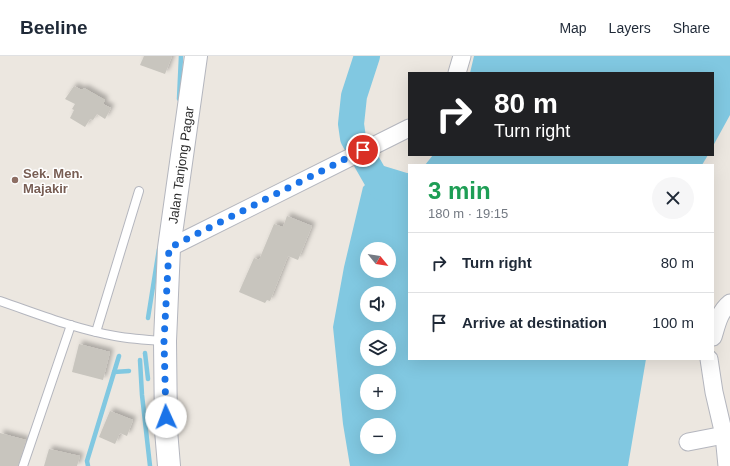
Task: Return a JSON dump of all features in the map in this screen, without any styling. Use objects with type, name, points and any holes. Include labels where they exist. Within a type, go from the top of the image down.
[{"type":"main road","name":"Jalan Tanjong Pagar","points":[[169,466],[166,430],[164,341],[169,248],[196,56]]},
{"type":"street","points":[[457,72],[462,56]]},
{"type":"street","points":[[169,248],[408,128]]},
{"type":"street","points":[[714,334],[719,316],[724,308],[730,303]]},
{"type":"street","points":[[709,360],[714,392],[727,433],[727,466]]},
{"type":"street","points":[[688,442],[727,433]]},
{"type":"lane","points":[[96,332],[139,191]]},
{"type":"lane","points":[[0,301],[96,332],[127,338],[164,341]]},
{"type":"lane","points":[[23,466],[71,325]]},
{"type":"water","points":[[474,56],[730,56],[730,115],[714,144],[714,72],[470,72]]},
{"type":"water","points":[[432,156],[707,156],[703,164],[426,164]]},
{"type":"water","points":[[384,166],[408,173],[408,360],[646,360],[628,466],[350,466],[343,424],[333,327],[344,267],[363,187]]},
{"type":"building","points":[[144,56],[172,56],[165,74],[140,65]]},
{"type":"building","points":[[74,86],[82,90],[84,88],[105,100],[103,104],[111,108],[105,119],[97,114],[93,120],[90,119],[85,127],[70,118],[75,104],[65,99]]},
{"type":"building","points":[[287,216],[312,226],[298,260],[288,256],[270,301],[267,300],[265,303],[239,292],[254,258],[259,260],[274,224],[283,227]]},
{"type":"building","points":[[79,344],[110,352],[103,380],[72,372]]},
{"type":"building","points":[[110,411],[133,420],[127,436],[120,433],[115,444],[99,437]]},
{"type":"building","points":[[0,433],[26,440],[18,466],[0,466]]},
{"type":"building","points":[[49,449],[80,456],[77,466],[44,466]]},
{"type":"waterway","points":[[179,99],[181,56]]},
{"type":"waterway","points":[[367,56],[354,96],[351,124],[353,138],[381,187],[397,196],[408,200]]},
{"type":"waterway","points":[[148,318],[159,249]]},
{"type":"waterway","points":[[145,353],[148,379]]},
{"type":"waterway","points":[[88,466],[87,461],[119,356]]},
{"type":"waterway","points":[[140,360],[142,395],[150,466]]},
{"type":"waterway","points":[[114,372],[129,371]]},
{"type":"place","name":"Sek. Men. Majakir","points":[[15,180]]},
{"type":"route","points":[[166,417],[164,341],[169,248],[363,150]]}]
